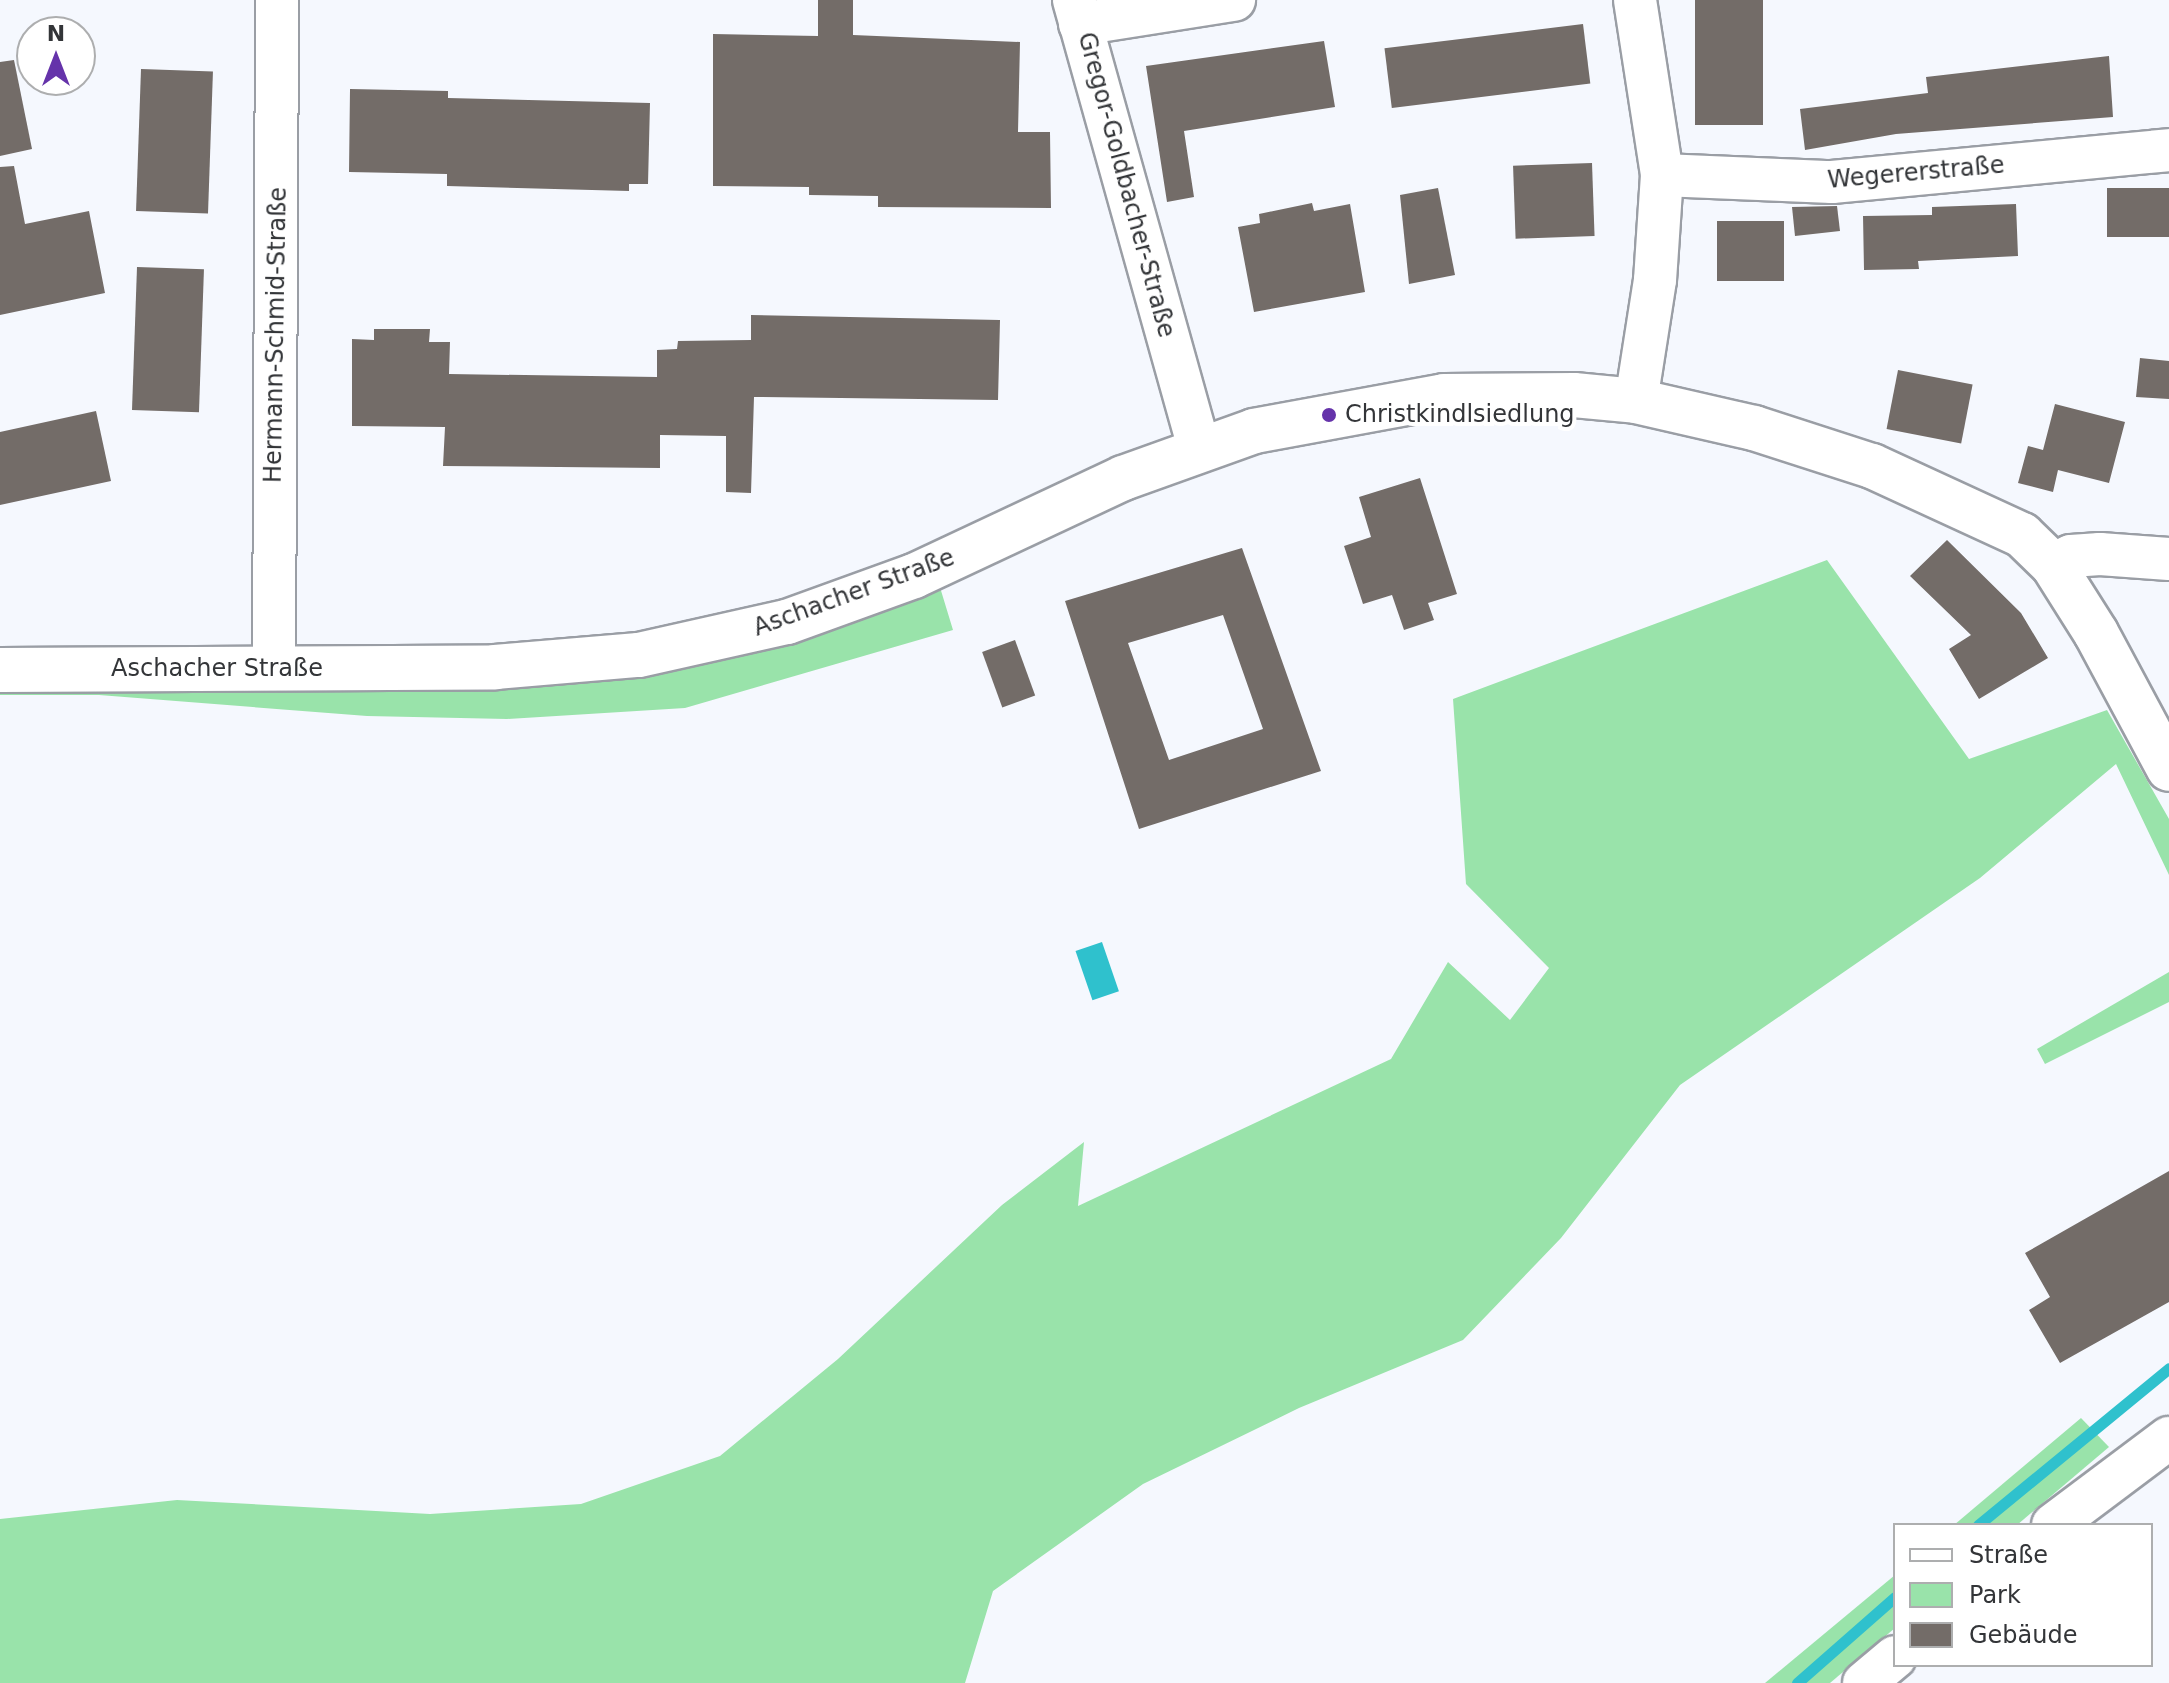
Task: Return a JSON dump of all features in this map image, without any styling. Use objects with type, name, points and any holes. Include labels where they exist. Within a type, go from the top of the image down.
[{"type":"street","name":"Hermann-Schmid-Straße","points":[[274,669],[277,0]]},
{"type":"street","name":"Gregor-Goldbacher-Straße","points":[[1199,447],[1077,12],[1234,0]]},
{"type":"street","points":[[1635,0],[1662,175],[1655,280],[1636,401]]},
{"type":"street","name":"Wegererstraße","points":[[1662,175],[1832,182],[2169,150]]},
{"type":"street","name":"Aschacher Straße","points":[[0,670],[564,664],[712,642],[787,622],[914,576],[1199,447],[1290,422],[1444,396],[1574,395],[1636,401],[1754,428],[1872,466],[1995,518],[2022,535],[2053,565]]},
{"type":"street","points":[[2169,559],[2100,554],[2053,565],[2169,769]]},
{"type":"street","points":[[2056,1523],[2169,1438]]},
{"type":"street","points":[[1864,1683],[1893,1659]]},
{"type":"green space","points":[[1827,560],[1969,759],[2107,710],[2169,819],[2169,875],[2116,764],[1980,878],[1680,1085],[1561,1238],[1463,1340],[1299,1408],[1143,1484],[993,1591],[965,1683],[0,1683],[0,1519],[177,1500],[430,1514],[581,1504],[720,1456],[838,1359],[1002,1205],[1084,1142],[1078,1206],[1391,1059],[1448,962],[1510,1020],[1549,968],[1466,884],[1453,699]]},
{"type":"green space","points":[[939,584],[953,630],[685,708],[507,719],[367,716],[99,695],[0,695],[0,687],[335,689]]},
{"type":"green space","points":[[2169,972],[2169,1002],[2045,1064],[2037,1049]]},
{"type":"green space","points":[[2081,1418],[2109,1447],[2019,1523],[1956,1523]]},
{"type":"green space","points":[[1893,1577],[1893,1630],[1830,1683],[1765,1683]]},
{"type":"water","points":[[1102,942],[1119,991],[1092,1000],[1076,951]]},
{"type":"building","points":[[818,0],[853,0],[853,35],[1020,42],[1018,132],[1050,132],[1051,208],[878,207],[878,196],[809,195],[809,187],[713,186],[713,34],[818,36]]},
{"type":"building","points":[[1695,0],[1763,0],[1763,125],[1695,125]]},
{"type":"building","points":[[1583,24],[1590,84],[1392,108],[1384,48]]},
{"type":"building","points":[[1324,41],[1335,107],[1184,131],[1194,197],[1167,202],[1146,66]]},
{"type":"building","points":[[2109,56],[2113,117],[1896,134],[1805,150],[1800,109],[1928,93],[1926,77]]},
{"type":"building","points":[[14,60],[16,96],[21,96],[32,149],[0,156],[0,62]]},
{"type":"building","points":[[141,69],[213,72],[208,213],[136,211]]},
{"type":"building","points":[[350,89],[448,91],[448,98],[650,103],[648,184],[629,184],[629,191],[447,186],[447,174],[349,172]]},
{"type":"building","points":[[1592,163],[1595,236],[1516,239],[1513,166]]},
{"type":"building","points":[[14,166],[25,224],[89,211],[105,293],[0,315],[0,167]]},
{"type":"building","points":[[1438,188],[1455,275],[1409,284],[1400,195]]},
{"type":"building","points":[[2107,188],[2169,188],[2169,237],[2107,237]]},
{"type":"building","points":[[1312,203],[1314,211],[1350,204],[1365,292],[1254,312],[1238,227],[1260,223],[1259,214]]},
{"type":"building","points":[[2016,204],[2018,256],[1918,261],[1919,269],[1864,270],[1863,216],[1932,215],[1932,207]]},
{"type":"building","points":[[1837,206],[1840,231],[1795,236],[1792,207]]},
{"type":"building","points":[[1717,221],[1784,221],[1784,281],[1717,281]]},
{"type":"building","points":[[137,267],[204,269],[199,412],[132,410]]},
{"type":"building","points":[[751,315],[1000,320],[998,400],[754,397],[751,493],[726,492],[726,436],[660,435],[660,468],[443,466],[445,427],[352,426],[352,339],[374,340],[374,329],[430,329],[429,342],[450,342],[449,374],[657,377],[657,350],[677,349],[678,341],[751,340]]},
{"type":"building","points":[[2140,358],[2169,361],[2169,399],[2136,397]]},
{"type":"building","points":[[1898,370],[1973,385],[1961,443],[1887,429]]},
{"type":"building","points":[[2055,404],[2125,422],[2109,483],[2058,470],[2053,492],[2018,483],[2028,446],[2043,450]]},
{"type":"building","points":[[96,411],[111,481],[0,505],[0,432]]},
{"type":"building","points":[[1420,478],[1457,594],[1428,603],[1434,620],[1404,630],[1392,595],[1363,604],[1344,546],[1371,537],[1359,497]]},
{"type":"building","points":[[1947,540],[2021,613],[2048,658],[1979,699],[1949,649],[1971,635],[1910,576]]},
{"type":"building","points":[[1242,548],[1321,771],[1139,829],[1065,601]],"holes":[[[1223,615],[1263,729],[1169,760],[1128,643]]]},
{"type":"building","points":[[1015,640],[1035,695],[1002,707],[982,652]]},
{"type":"building","points":[[2169,1171],[2169,1302],[2060,1363],[2029,1310],[2050,1297],[2025,1253]]},
{"type":"waterway","points":[[1980,1523],[2169,1368]]},
{"type":"waterway","points":[[1797,1683],[1893,1599]]},
{"type":"place","name":"Christkindlsiedlung","points":[[1329,415]]}]
